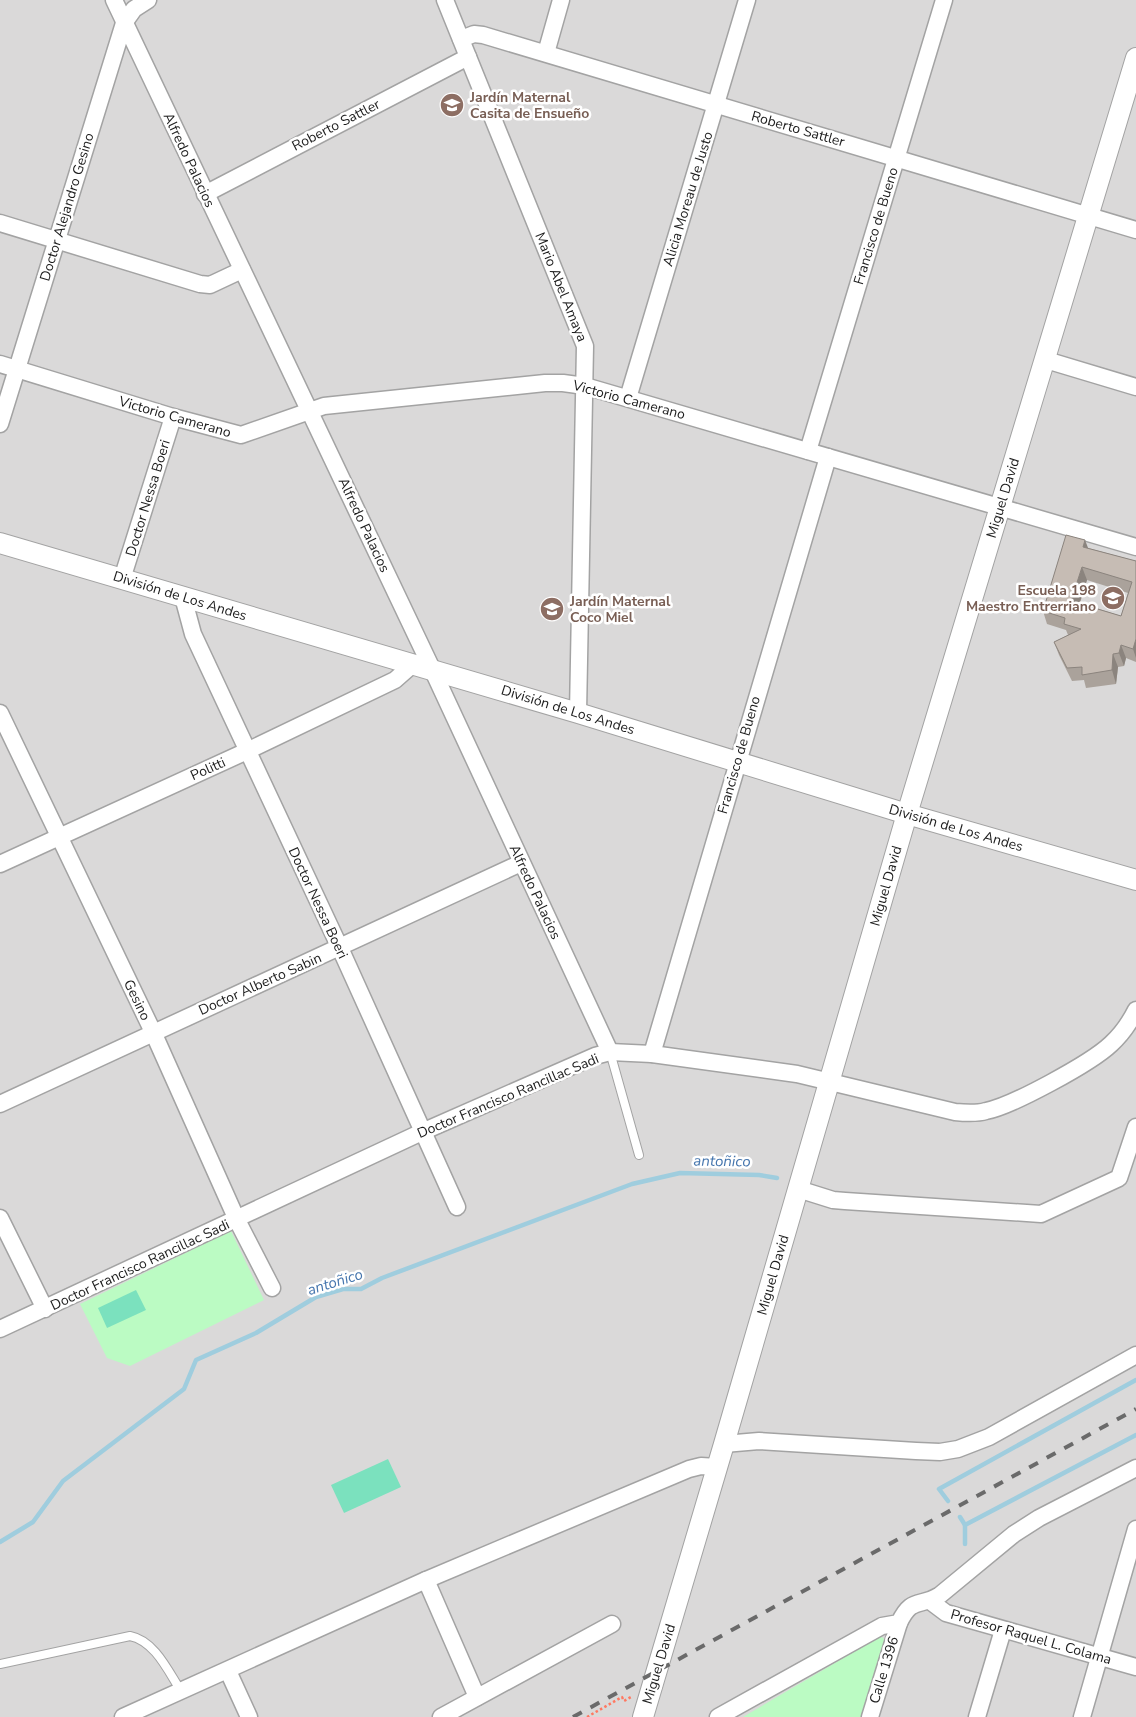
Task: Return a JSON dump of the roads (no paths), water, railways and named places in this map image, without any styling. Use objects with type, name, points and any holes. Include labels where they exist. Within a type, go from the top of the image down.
[{"type":"street","name":"Alfredo Palacios","points":[[114,0],[433,671],[520,863],[610,1052]]},
{"type":"street","name":"Doctor Alejandro Gesino","points":[[0,424],[124,23],[134,10],[148,0]]},
{"type":"street","name":"Mario Abel Amaya","points":[[445,0],[586,346],[578,712]]},
{"type":"street","points":[[546,53],[561,0]]},
{"type":"street","name":"Alicia Moreau de Justo","points":[[628,398],[747,0]]},
{"type":"street","name":"Francisco de Bueno","points":[[808,451],[944,0]]},
{"type":"street","name":"Roberto Sattler","points":[[461,39],[474,34],[483,34],[1136,230]]},
{"type":"street","name":"Roberto Sattler","points":[[205,194],[468,57]]},
{"type":"street","name":"Miguel David","points":[[643,1717],[907,814],[1136,58]]},
{"type":"street","points":[[0,223],[200,284],[210,285],[242,270]]},
{"type":"street","points":[[1046,360],[1136,387]]},
{"type":"street","name":"Victorio Camerano","points":[[0,364],[173,417],[241,435],[309,409],[324,406],[545,384],[563,383],[585,386],[1136,547]]},
{"type":"street","name":"Doctor Nessa Boeri","points":[[122,579],[173,417]]},
{"type":"street","name":"Francisco de Bueno","points":[[652,1054],[736,762],[828,457]]},
{"type":"street","name":"División de Los Andes","points":[[0,543],[578,712],[907,814],[1136,880]]},
{"type":"street","name":"Doctor Nessa Boeri","points":[[183,597],[193,634],[340,948],[457,1207]]},
{"type":"street","name":"Politti","points":[[0,864],[248,751],[395,680],[412,665]]},
{"type":"street","name":"Gesino","points":[[0,713],[153,1032],[236,1220],[272,1288]]},
{"type":"street","name":"Doctor Alberto Sabin","points":[[0,1104],[520,863]]},
{"type":"street","name":"Doctor Francisco Rancillac Sadi","points":[[0,1329],[422,1132],[595,1056],[610,1052],[652,1054],[797,1074],[955,1112],[984,1112],[1011,1103],[1098,1054],[1120,1035],[1136,1010]]},
{"type":"street","points":[[798,1189],[844,1202],[1041,1214],[1119,1178],[1136,1127]]},
{"type":"street","points":[[0,1218],[45,1309]]},
{"type":"street","points":[[724,1444],[759,1440],[916,1452],[940,1452],[958,1449],[989,1437],[1136,1355]]},
{"type":"street","points":[[123,1717],[426,1580],[689,1469],[701,1466],[717,1467]]},
{"type":"street","points":[[718,1717],[882,1626],[899,1623],[908,1607],[913,1604],[930,1601],[1014,1534],[1039,1518],[1136,1468]]},
{"type":"street","points":[[1082,1717],[1136,1529]]},
{"type":"street","points":[[426,1580],[477,1697]]},
{"type":"street","name":"Profesor Raquel L. Colama","points":[[930,1601],[946,1613],[1136,1667]]},
{"type":"street","name":"Calle 1396","points":[[870,1717],[899,1623]]},
{"type":"street","points":[[441,1717],[612,1624]]},
{"type":"street","points":[[977,1717],[1003,1630]]},
{"type":"street","points":[[228,1671],[249,1717]]},
{"type":"lane","points":[[610,1052],[639,1154]]},
{"type":"lane","points":[[0,1664],[130,1636],[141,1638],[149,1646],[181,1691]]},
{"type":"waterway","name":"antoñico","points":[[0,1542],[33,1522],[63,1481],[184,1389],[196,1360],[256,1333],[316,1297],[343,1289],[361,1289],[382,1278],[632,1184],[680,1173],[759,1175],[777,1178]]},
{"type":"waterway","points":[[948,1501],[939,1489],[1136,1380]]},
{"type":"waterway","points":[[965,1544],[965,1525],[1136,1435]]},
{"type":"waterway","points":[[960,1517],[965,1525]]},
{"type":"railway","points":[[573,1717],[1136,1409]]},
{"type":"place","name":"Jardín Maternal Casita de Ensueño","points":[[452,105]]},
{"type":"place","name":"Escuela 198 Maestro Entrerriano","points":[[1113,598]]},
{"type":"place","name":"Jardín Maternal Coco Miel","points":[[552,609]]}]
